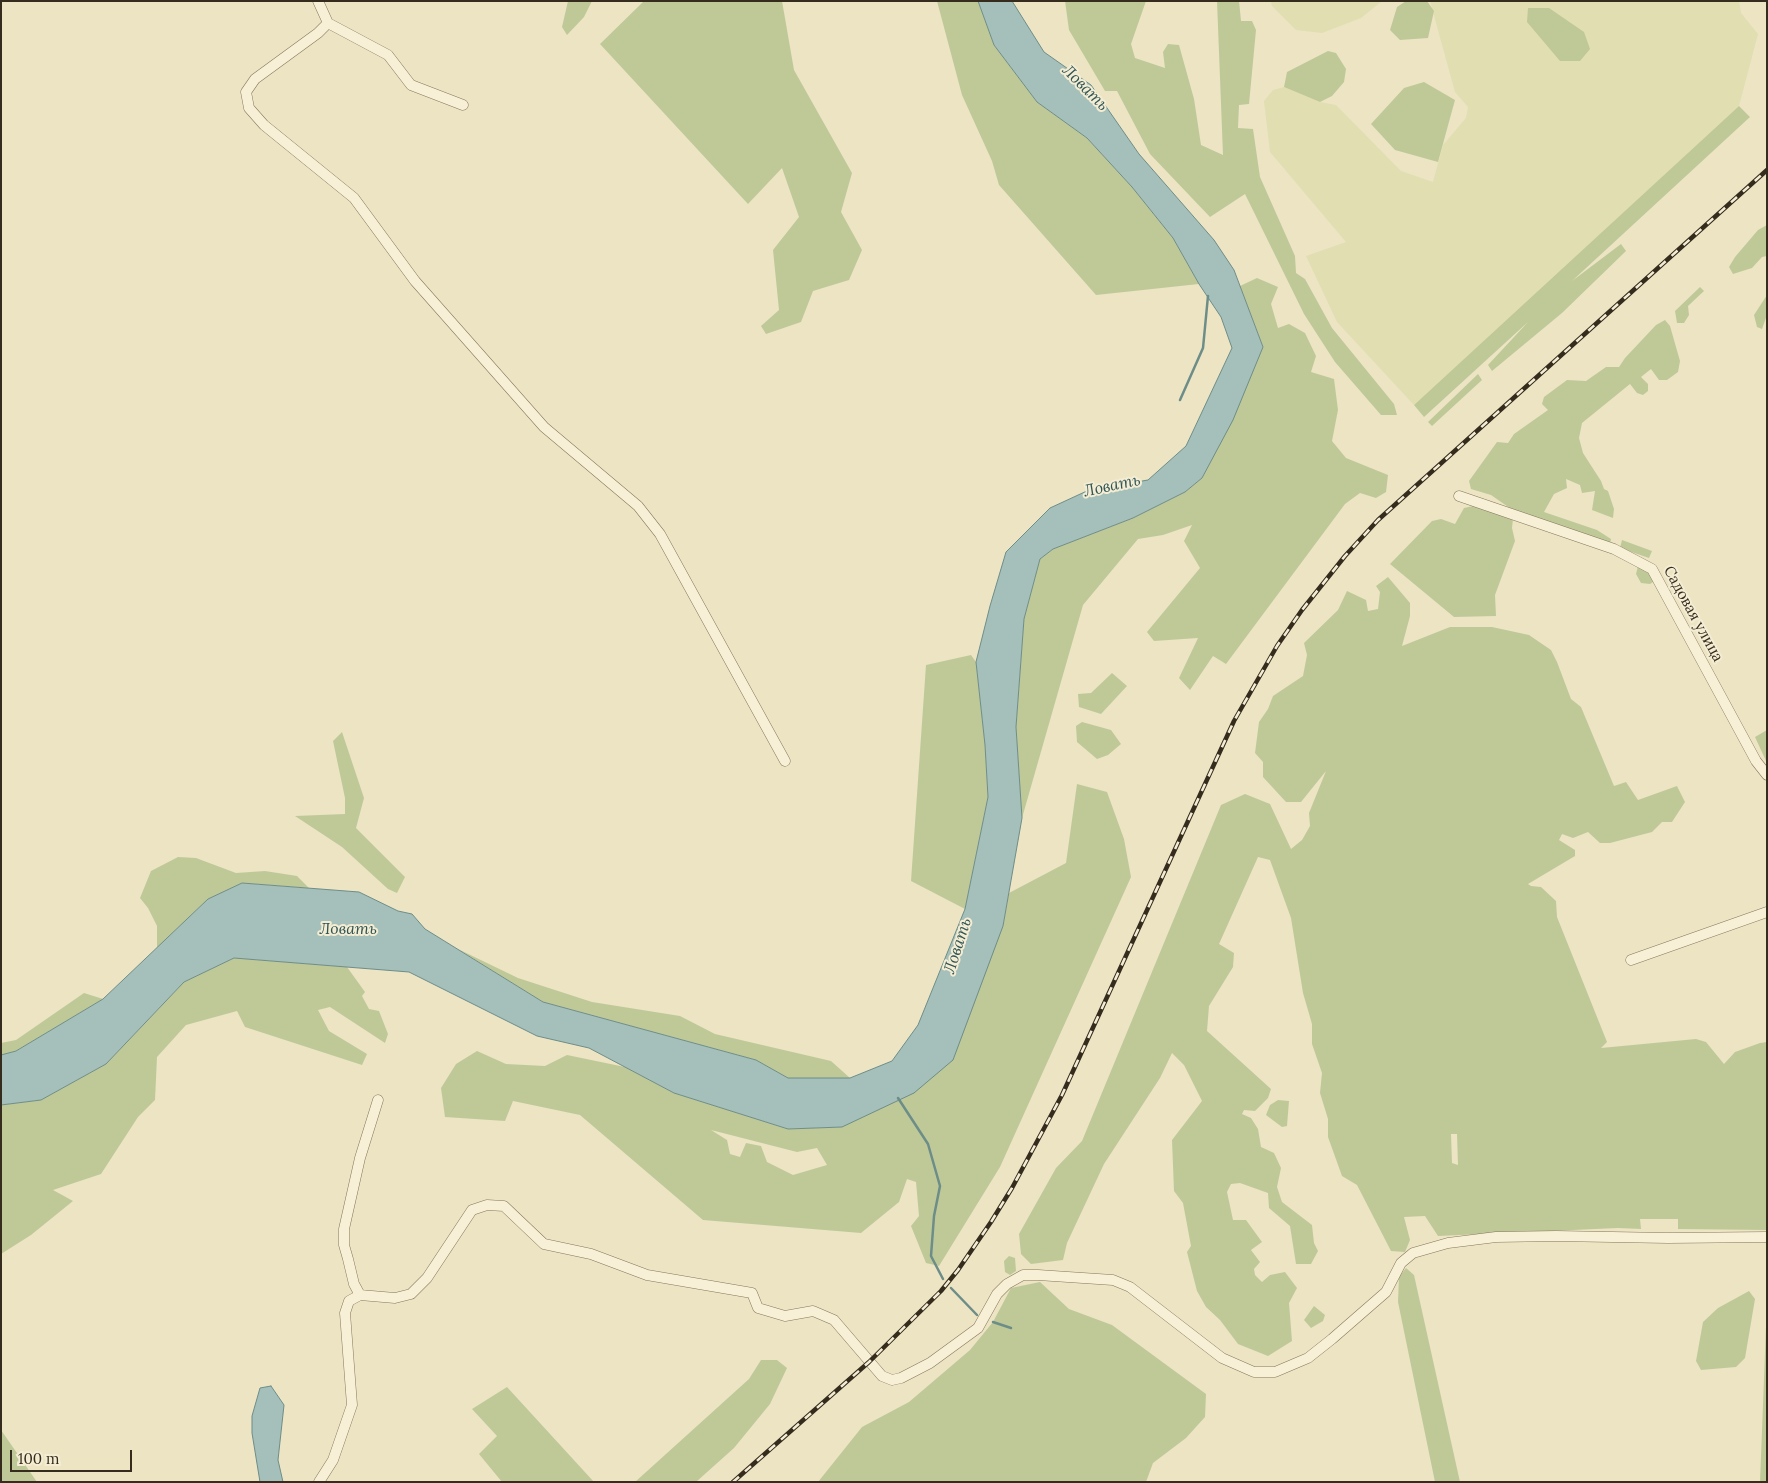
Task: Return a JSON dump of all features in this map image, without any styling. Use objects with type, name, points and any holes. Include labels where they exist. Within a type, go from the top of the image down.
[{"type":"street","points":[[318,1],[328,23],[388,54],[411,84],[463,104]]},
{"type":"street","points":[[328,23],[318,33],[255,80],[246,92],[249,108],[264,125],[354,198],[415,282],[544,427],[638,506],[660,534],[785,761]]},
{"type":"street","name":"Садовая улица","points":[[1459,496],[1614,549],[1652,569],[1756,761],[1767,775]]},
{"type":"street","points":[[1630,960],[1767,912]]},
{"type":"street","points":[[360,1296],[354,1284],[344,1245],[344,1229],[360,1158],[378,1100]]},
{"type":"street","points":[[319,1482],[334,1460],[352,1405],[344,1313],[349,1302],[360,1296],[395,1298],[411,1294],[427,1278],[472,1210],[487,1205],[504,1206],[544,1244],[591,1254],[647,1275],[752,1293],[758,1308],[785,1316],[813,1311],[834,1320],[882,1376],[892,1380],[901,1378],[930,1363],[978,1328],[997,1294],[1007,1284],[1023,1276],[1038,1275],[1114,1280],[1130,1287],[1222,1358],[1254,1372],[1275,1372],[1308,1358],[1332,1339],[1386,1292],[1402,1263],[1413,1253],[1448,1243],[1496,1237],[1548,1236],[1767,1237]]},
{"type":"shaded area","points":[[1271,1],[1382,1],[1361,18],[1322,33],[1296,30],[1272,6]]},
{"type":"shaded area","points":[[1430,1],[1739,1],[1741,13],[1758,34],[1739,106],[1414,405],[1337,322],[1306,256],[1346,242],[1270,152],[1264,101],[1273,90],[1284,87],[1320,102],[1336,105],[1401,171],[1433,182],[1443,145],[1466,118],[1468,107],[1455,92]]},
{"type":"green space","points":[[568,1],[592,1],[584,17],[567,35],[562,27]]},
{"type":"green space","points":[[644,1],[782,1],[794,70],[852,173],[841,212],[862,250],[849,280],[813,291],[801,322],[766,334],[761,326],[779,310],[773,250],[799,217],[782,168],[748,204],[600,44]]},
{"type":"green space","points":[[937,1],[978,1],[994,45],[1037,102],[1087,138],[1132,187],[1173,238],[1199,284],[1096,295],[999,185],[992,161],[962,95]]},
{"type":"green space","points":[[1065,1],[1146,1],[1131,44],[1135,58],[1165,68],[1163,52],[1168,44],[1179,45],[1194,99],[1201,145],[1223,155],[1217,1],[1239,1],[1241,21],[1252,21],[1256,30],[1249,104],[1239,105],[1238,128],[1253,129],[1260,177],[1295,256],[1296,273],[1305,279],[1332,328],[1394,404],[1397,415],[1381,415],[1335,362],[1304,314],[1245,194],[1210,217],[1150,154],[1117,91],[1105,91],[1069,30]]},
{"type":"green space","points":[[1406,1],[1427,1],[1434,11],[1428,38],[1400,40],[1390,30],[1397,7]]},
{"type":"green space","points":[[1528,8],[1549,8],[1584,32],[1590,49],[1580,61],[1560,61],[1527,22]]},
{"type":"green space","points":[[1328,51],[1336,53],[1346,69],[1344,82],[1332,96],[1320,102],[1284,87],[1287,72]]},
{"type":"green space","points":[[1424,82],[1455,100],[1438,162],[1395,150],[1371,124],[1404,88]]},
{"type":"green space","points":[[1739,106],[1750,117],[1572,281],[1621,244],[1626,251],[1562,313],[1492,371],[1488,365],[1528,322],[1424,417],[1414,405]]},
{"type":"green space","points":[[1767,225],[1767,256],[1762,257],[1752,268],[1733,274],[1729,267],[1735,257],[1758,230]]},
{"type":"green space","points":[[1257,278],[1278,287],[1271,304],[1278,328],[1289,324],[1305,333],[1316,356],[1311,372],[1334,379],[1338,410],[1332,441],[1346,458],[1388,475],[1386,492],[1376,498],[1360,493],[1345,504],[1226,664],[1213,656],[1190,690],[1179,678],[1198,638],[1154,641],[1147,632],[1200,568],[1184,541],[1192,525],[1163,535],[1138,539],[1083,605],[1022,818],[1016,727],[1024,619],[1040,559],[1053,549],[1133,518],[1185,492],[1202,478],[1263,347],[1240,286]]},
{"type":"green space","points":[[1700,287],[1704,291],[1688,306],[1689,315],[1684,323],[1677,323],[1675,311]]},
{"type":"green space","points":[[1767,295],[1767,315],[1762,329],[1757,327],[1754,315]]},
{"type":"green space","points":[[1665,320],[1670,326],[1680,361],[1678,372],[1667,380],[1659,380],[1651,369],[1641,377],[1648,384],[1648,391],[1643,395],[1637,393],[1630,384],[1582,423],[1579,438],[1583,453],[1604,489],[1608,491],[1614,509],[1613,518],[1592,510],[1595,491],[1582,493],[1580,485],[1566,479],[1567,488],[1554,494],[1544,512],[1597,530],[1611,539],[1610,545],[1517,513],[1491,495],[1471,489],[1469,481],[1497,442],[1508,443],[1514,434],[1548,410],[1542,404],[1544,397],[1567,380],[1586,381],[1606,367],[1619,367],[1656,325]]},
{"type":"green space","points":[[1478,374],[1482,380],[1432,426],[1428,422]]},
{"type":"green space","points":[[1473,506],[1513,519],[1512,528],[1515,541],[1495,595],[1496,616],[1454,617],[1390,564],[1432,521],[1441,519],[1455,524],[1464,508]]},
{"type":"green space","points":[[1622,540],[1652,551],[1649,558],[1620,548]]},
{"type":"green space","points":[[1652,565],[1656,580],[1650,584],[1641,583],[1636,574],[1638,566]]},
{"type":"green space","points":[[1388,577],[1410,603],[1410,616],[1402,646],[1450,627],[1492,627],[1529,635],[1551,650],[1571,699],[1581,707],[1614,786],[1626,782],[1638,800],[1677,786],[1685,802],[1672,822],[1662,822],[1652,832],[1610,843],[1600,843],[1588,832],[1573,838],[1562,834],[1559,840],[1575,850],[1575,856],[1528,884],[1541,887],[1556,901],[1557,917],[1607,1042],[1601,1048],[1696,1039],[1706,1042],[1724,1064],[1735,1052],[1767,1042],[1767,1230],[1678,1229],[1678,1219],[1640,1219],[1641,1229],[1618,1228],[1438,1236],[1425,1216],[1404,1217],[1410,1240],[1405,1252],[1391,1251],[1357,1185],[1342,1176],[1328,1137],[1328,1119],[1320,1093],[1322,1073],[1312,1044],[1312,1024],[1303,993],[1291,918],[1270,860],[1258,857],[1219,944],[1234,953],[1233,967],[1209,1006],[1207,1031],[1271,1089],[1268,1098],[1255,1111],[1244,1110],[1242,1114],[1251,1118],[1258,1129],[1261,1147],[1274,1153],[1281,1168],[1277,1187],[1282,1202],[1312,1225],[1314,1243],[1318,1251],[1311,1264],[1296,1264],[1290,1226],[1269,1208],[1268,1193],[1240,1183],[1231,1184],[1227,1192],[1233,1220],[1246,1220],[1262,1242],[1251,1250],[1260,1262],[1254,1269],[1255,1275],[1262,1282],[1270,1275],[1285,1272],[1297,1288],[1289,1303],[1292,1341],[1268,1356],[1238,1344],[1220,1320],[1206,1307],[1197,1291],[1187,1252],[1191,1246],[1183,1203],[1174,1191],[1172,1140],[1202,1101],[1184,1065],[1172,1053],[1160,1078],[1104,1164],[1067,1243],[1063,1260],[1031,1264],[1021,1254],[1019,1234],[1056,1168],[1082,1141],[1221,805],[1245,794],[1270,804],[1291,849],[1302,840],[1310,826],[1309,813],[1326,771],[1301,802],[1286,802],[1263,777],[1263,762],[1255,753],[1259,722],[1268,709],[1273,696],[1303,676],[1307,655],[1304,643],[1338,610],[1347,591],[1366,600],[1368,611],[1378,609],[1380,592],[1376,586]],"holes":[[[1451,1134],[1457,1134],[1458,1165],[1452,1163]]]},
{"type":"green space","points":[[971,655],[976,662],[985,745],[988,797],[965,909],[911,881],[926,665]]},
{"type":"green space","points":[[1112,673],[1127,686],[1101,714],[1079,707],[1078,694],[1091,693]]},
{"type":"green space","points":[[1082,722],[1111,730],[1121,744],[1108,755],[1097,759],[1077,742],[1076,726]]},
{"type":"green space","points":[[1767,730],[1767,763],[1755,737]]},
{"type":"green space","points":[[342,732],[364,798],[356,828],[405,877],[397,893],[388,889],[342,847],[295,816],[345,814],[345,798],[333,741]]},
{"type":"green space","points":[[1077,784],[1107,792],[1124,839],[1131,877],[1000,1167],[939,1266],[926,1263],[911,1226],[919,1216],[916,1182],[907,1179],[899,1202],[861,1233],[703,1220],[580,1115],[513,1101],[505,1121],[445,1117],[441,1088],[456,1064],[477,1051],[506,1064],[545,1066],[567,1055],[625,1067],[674,1093],[788,1129],[842,1127],[1003,926],[1009,893],[1066,863]],"holes":[[[711,1130],[797,1152],[817,1148],[827,1165],[793,1175],[767,1162],[761,1146],[746,1143],[740,1157],[730,1154],[727,1140]]]},
{"type":"green space","points":[[178,857],[196,858],[236,873],[265,871],[297,876],[309,888],[242,883],[208,899],[157,948],[157,926],[148,908],[140,898],[151,871]]},
{"type":"green space","points":[[458,949],[518,978],[592,1002],[680,1016],[715,1034],[831,1061],[850,1078],[788,1078],[756,1060],[543,1002]]},
{"type":"green space","points":[[234,958],[347,967],[365,992],[362,996],[369,1009],[379,1011],[388,1034],[385,1043],[330,1007],[318,1010],[329,1031],[367,1054],[362,1065],[245,1027],[237,1011],[186,1025],[157,1057],[155,1100],[138,1117],[101,1174],[53,1190],[73,1201],[31,1235],[1,1254],[1,1105],[41,1100],[106,1064],[184,982]]},
{"type":"green space","points":[[84,993],[103,999],[16,1051],[1,1055],[1,1043],[16,1040]]},
{"type":"green space","points":[[1278,1100],[1289,1101],[1287,1126],[1282,1127],[1266,1115],[1270,1105]]},
{"type":"green space","points":[[1009,1256],[1015,1258],[1016,1271],[1010,1275],[1005,1272],[1004,1261]]},
{"type":"green space","points":[[1406,1268],[1414,1275],[1460,1482],[1435,1482],[1398,1302],[1399,1277]]},
{"type":"green space","points":[[1040,1282],[1069,1309],[1112,1325],[1206,1394],[1205,1417],[1186,1438],[1153,1463],[1146,1482],[818,1482],[862,1427],[909,1402],[970,1350],[993,1322],[1011,1288]]},
{"type":"green space","points":[[1749,1291],[1755,1299],[1745,1358],[1736,1367],[1701,1370],[1696,1361],[1703,1322],[1718,1308]]},
{"type":"green space","points":[[1767,1301],[1767,1482],[1760,1482]]},
{"type":"green space","points":[[1314,1306],[1325,1315],[1323,1321],[1311,1328],[1304,1320]]},
{"type":"green space","points":[[761,1360],[777,1360],[787,1368],[770,1404],[734,1448],[696,1482],[635,1482],[749,1379]]},
{"type":"green space","points":[[507,1387],[594,1482],[502,1482],[479,1454],[497,1436],[472,1409]]},
{"type":"green space","points":[[1,1430],[37,1482],[1,1482]]},
{"type":"water","name":"Ловать","points":[[978,1],[1012,1],[1044,52],[1091,85],[1139,154],[1214,240],[1234,270],[1263,347],[1233,420],[1202,478],[1185,492],[1133,518],[1053,549],[1040,559],[1024,619],[1016,727],[1022,818],[1003,926],[953,1060],[914,1093],[842,1127],[788,1129],[674,1093],[589,1048],[537,1036],[409,972],[234,958],[184,982],[106,1064],[41,1100],[1,1105],[1,1055],[16,1051],[103,999],[208,899],[242,883],[359,892],[398,911],[412,914],[425,929],[543,1002],[756,1060],[788,1078],[850,1078],[892,1061],[918,1025],[965,909],[988,797],[985,745],[976,662],[1006,552],[1050,508],[1089,490],[1148,480],[1186,446],[1232,348],[1221,317],[1199,284],[1173,238],[1132,187],[1087,138],[1037,102],[994,45]]},
{"type":"water","points":[[271,1386],[284,1405],[278,1460],[283,1482],[260,1482],[252,1433],[252,1416],[260,1388]]},
{"type":"waterway","points":[[1180,400],[1203,348],[1208,296]]},
{"type":"waterway","points":[[898,1098],[928,1144],[940,1186],[934,1216],[931,1256],[943,1279]]},
{"type":"waterway","points":[[951,1288],[977,1315]]},
{"type":"waterway","points":[[993,1322],[1011,1328]]},
{"type":"railway","points":[[733,1482],[869,1362],[941,1291],[991,1222],[1012,1188],[1062,1095],[1234,721],[1277,646],[1302,610],[1345,556],[1378,520],[1767,170]]}]
